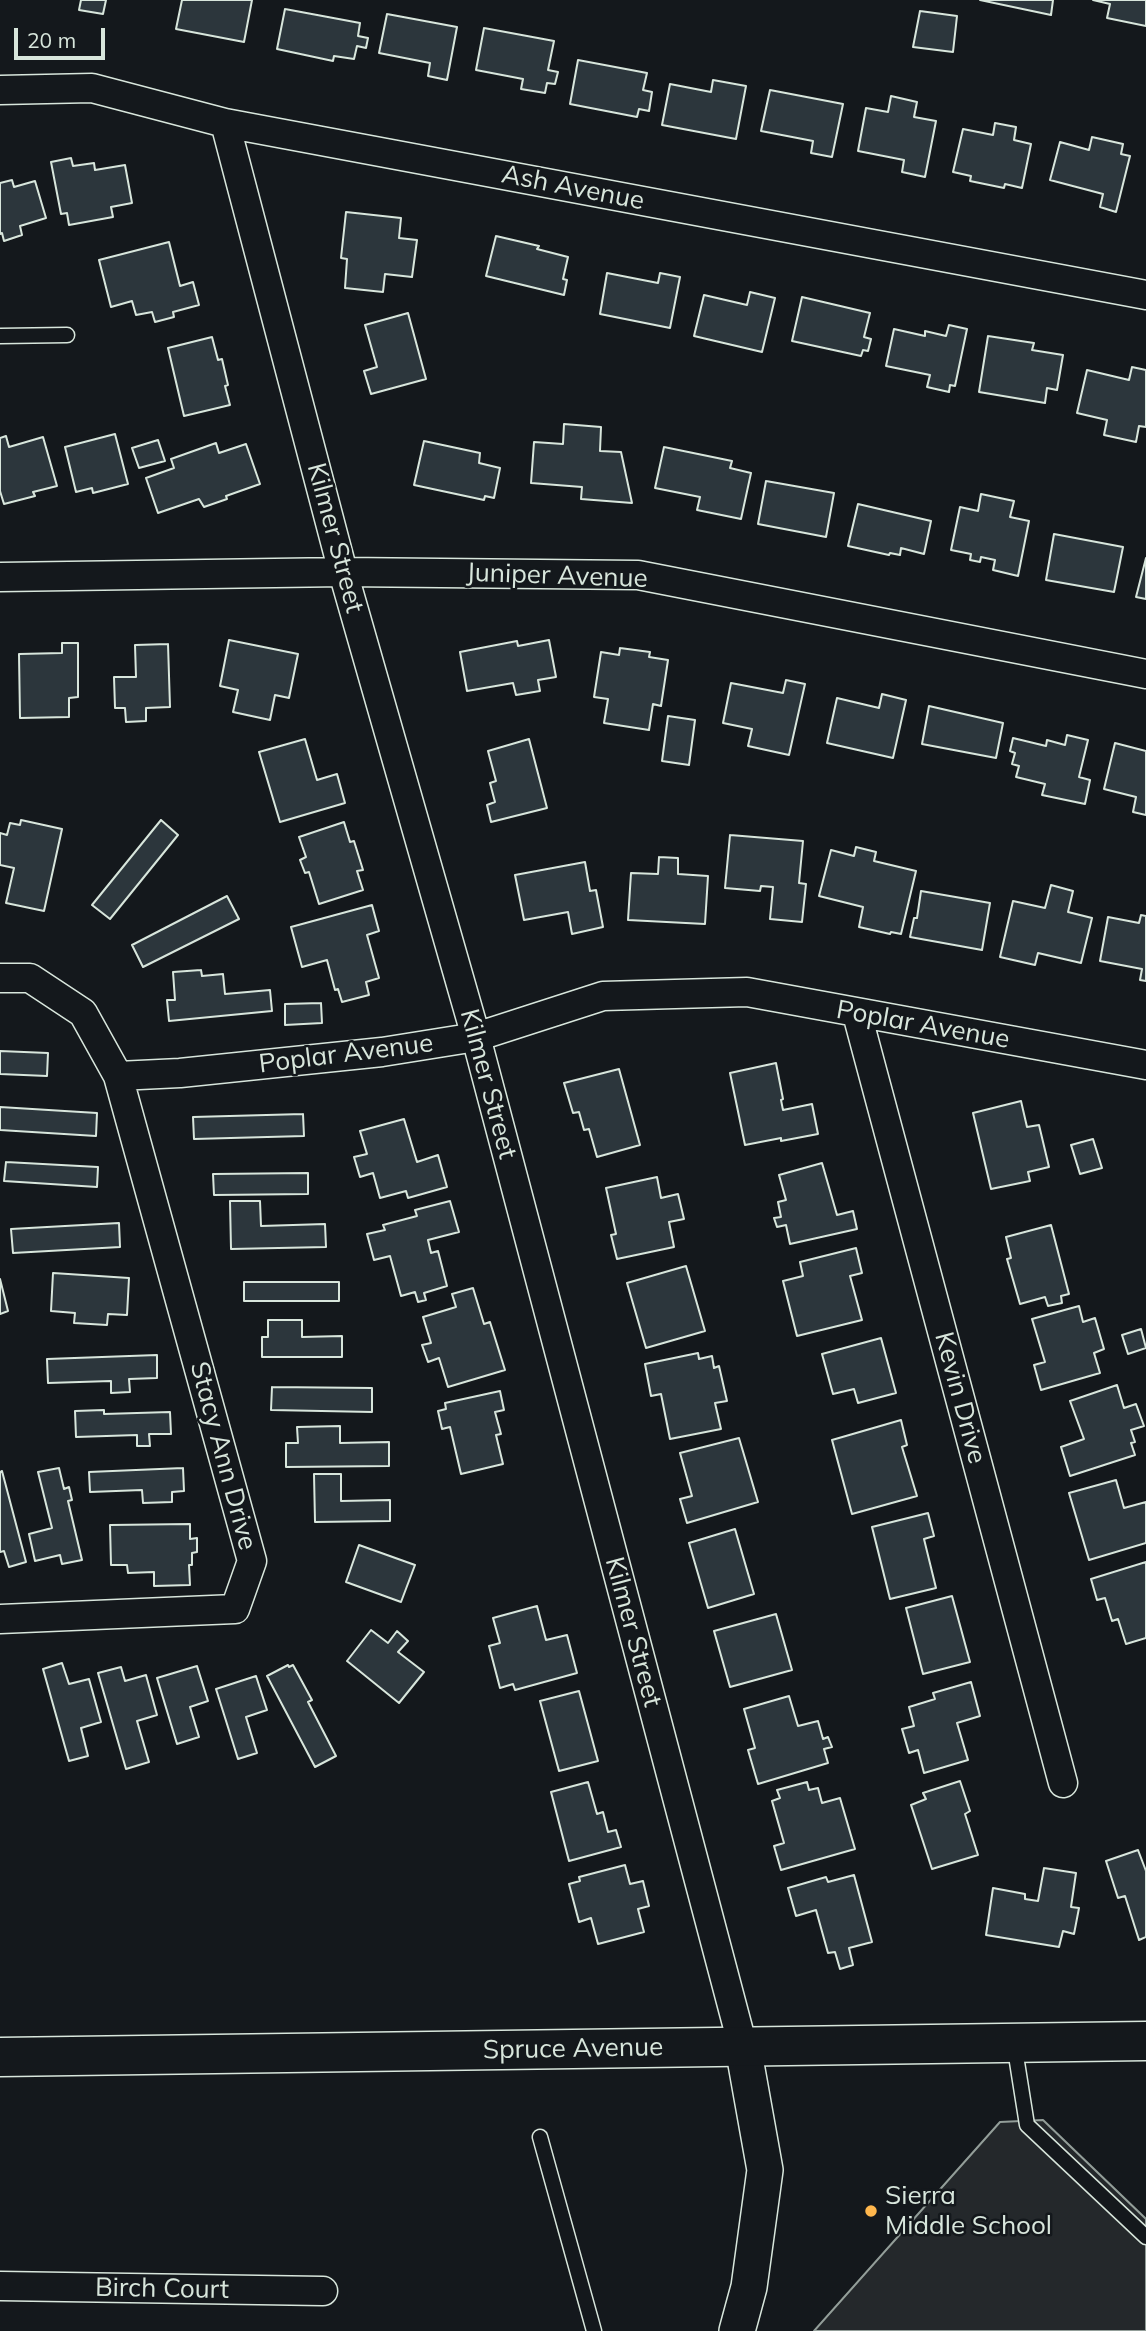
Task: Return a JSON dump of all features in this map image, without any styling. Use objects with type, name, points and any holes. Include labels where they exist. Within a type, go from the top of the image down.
[{"type":"main road","name":"Spruce Avenue","points":[[0,2057],[1146,2040]]},
{"type":"street","name":"Ash Avenue","points":[[0,90],[92,88],[225,123],[1146,295]]},
{"type":"street","name":"Kilmer Street","points":[[225,123],[343,572],[476,1037],[743,2047]]},
{"type":"street","name":"Juniper Avenue","points":[[0,577],[343,572],[638,575],[1146,674]]},
{"type":"street","points":[[0,978],[30,978],[83,1013],[118,1076]]},
{"type":"street","name":"Poplar Avenue","points":[[118,1076],[180,1073],[382,1052],[476,1037],[603,996],[747,992],[1146,1065]]},
{"type":"street","name":"Kevin Drive","points":[[857,1014],[1063,1783]]},
{"type":"street","name":"Stacy Ann Drive","points":[[0,1619],[234,1609],[252,1561],[118,1076]]},
{"type":"street","points":[[737,2331],[749,2287],[765,2170],[743,2047]]},
{"type":"street","name":"Birch Court","points":[[0,2286],[323,2291]]},
{"type":"lane","points":[[0,336],[67,335]]},
{"type":"lane","points":[[1013,2042],[1027,2125],[1146,2236]]},
{"type":"lane","points":[[540,2137],[594,2331]]},
{"type":"shaded area","points":[[1043,2120],[1146,2219],[1146,2331],[814,2331],[1000,2122]]},
{"type":"building","points":[[81,0],[106,0],[103,14],[79,10]]},
{"type":"building","points":[[182,0],[252,0],[244,42],[176,29]]},
{"type":"building","points":[[980,0],[1053,0],[1051,15]]},
{"type":"building","points":[[1093,0],[1146,0],[1146,26],[1107,18],[1110,4]]},
{"type":"building","points":[[285,9],[360,23],[358,36],[368,38],[366,48],[357,46],[354,59],[334,56],[333,61],[277,49]]},
{"type":"building","points":[[920,11],[957,16],[953,52],[913,47]]},
{"type":"building","points":[[387,14],[457,27],[447,80],[428,76],[430,63],[379,53]]},
{"type":"building","points":[[484,28],[554,41],[548,70],[558,72],[555,84],[547,83],[545,93],[521,89],[523,79],[476,70]]},
{"type":"building","points":[[578,60],[647,73],[643,90],[652,92],[649,111],[639,109],[637,117],[570,104]]},
{"type":"building","points":[[713,80],[746,86],[736,139],[662,125],[670,84],[711,92]]},
{"type":"building","points":[[770,90],[843,104],[832,157],[811,153],[813,141],[761,131]]},
{"type":"building","points":[[891,96],[917,102],[914,117],[936,121],[925,177],[902,172],[904,160],[858,151],[866,108],[888,112]]},
{"type":"building","points":[[995,123],[1016,127],[1014,140],[1031,144],[1022,188],[1005,184],[1004,188],[970,181],[971,176],[953,172],[963,129],[993,135]]},
{"type":"building","points":[[1092,137],[1123,144],[1121,154],[1130,156],[1116,212],[1100,207],[1103,194],[1050,180],[1060,142],[1089,150]]},
{"type":"building","points":[[71,158],[73,166],[94,163],[95,170],[125,165],[132,203],[111,207],[113,217],[69,225],[67,213],[61,214],[51,162]]},
{"type":"building","points":[[12,180],[14,187],[35,181],[46,218],[20,226],[22,235],[4,241],[2,233],[0,234],[0,183]]},
{"type":"building","points":[[346,212],[401,218],[399,238],[417,240],[412,277],[385,274],[383,292],[345,288],[347,259],[341,258]]},
{"type":"building","points":[[496,236],[539,246],[537,249],[568,257],[563,279],[567,280],[564,295],[486,276]]},
{"type":"building","points":[[169,242],[180,286],[193,282],[199,305],[173,312],[174,317],[155,322],[152,312],[136,315],[132,301],[111,307],[99,260]]},
{"type":"building","points":[[607,273],[658,283],[660,273],[680,277],[670,328],[600,314]]},
{"type":"building","points":[[750,292],[775,298],[762,352],[694,336],[704,295],[747,305]]},
{"type":"building","points":[[802,297],[870,313],[864,337],[871,339],[868,351],[863,350],[861,356],[792,341]]},
{"type":"building","points":[[408,313],[426,379],[371,394],[364,371],[377,367],[365,325]]},
{"type":"building","points":[[949,325],[967,329],[955,386],[950,385],[949,392],[927,387],[930,375],[886,366],[894,329],[925,336],[925,331],[946,336]]},
{"type":"building","points":[[988,336],[1034,343],[1032,350],[1063,355],[1057,390],[1047,388],[1045,403],[979,392]]},
{"type":"building","points":[[212,337],[218,360],[222,359],[230,405],[184,416],[168,348]]},
{"type":"building","points":[[1132,367],[1146,370],[1146,427],[1139,426],[1136,442],[1104,435],[1107,420],[1077,413],[1087,370],[1129,380]]},
{"type":"building","points":[[564,424],[601,427],[600,451],[621,452],[632,503],[581,499],[582,487],[531,483],[534,442],[563,444]]},
{"type":"building","points":[[115,434],[128,484],[93,493],[92,488],[76,492],[65,447]]},
{"type":"building","points":[[6,436],[9,447],[43,437],[57,486],[33,492],[35,496],[4,504],[0,491],[0,438]]},
{"type":"building","points":[[158,440],[165,461],[139,468],[132,448]]},
{"type":"building","points":[[424,441],[480,453],[479,463],[500,468],[494,498],[485,496],[484,500],[414,485]]},
{"type":"building","points":[[216,443],[219,453],[246,444],[260,484],[204,507],[199,499],[158,513],[146,478],[174,468],[171,459]]},
{"type":"building","points":[[664,447],[732,461],[730,468],[751,473],[741,519],[697,510],[700,497],[655,488]]},
{"type":"building","points":[[766,481],[834,493],[826,537],[758,524]]},
{"type":"building","points":[[981,494],[1014,501],[1010,517],[1029,521],[1018,576],[993,570],[995,560],[981,557],[980,562],[970,560],[971,554],[951,550],[960,507],[978,511]]},
{"type":"building","points":[[858,504],[931,521],[924,554],[901,548],[900,555],[889,555],[848,546]]},
{"type":"building","points":[[1054,534],[1123,547],[1114,592],[1046,580]]},
{"type":"building","points":[[1146,558],[1146,599],[1136,597]]},
{"type":"building","points":[[229,640],[298,654],[289,698],[275,695],[270,720],[233,712],[238,690],[220,686]]},
{"type":"building","points":[[549,640],[556,677],[538,680],[540,691],[516,695],[513,683],[467,691],[460,652],[517,641],[518,646]]},
{"type":"building","points":[[62,643],[78,643],[78,697],[69,698],[69,717],[20,718],[19,654],[62,653]]},
{"type":"building","points":[[168,644],[170,707],[146,708],[146,721],[126,722],[125,708],[115,708],[114,677],[136,677],[135,645]]},
{"type":"building","points":[[620,648],[650,652],[649,657],[668,660],[661,706],[653,704],[649,730],[604,723],[608,699],[594,697],[601,652],[619,655]]},
{"type":"building","points":[[786,680],[805,684],[789,755],[748,746],[752,729],[723,723],[731,683],[783,693]]},
{"type":"building","points":[[882,694],[906,700],[893,758],[827,743],[837,698],[879,708]]},
{"type":"building","points":[[929,706],[1003,723],[996,758],[922,744]]},
{"type":"building","points":[[668,716],[695,720],[689,765],[662,761]]},
{"type":"building","points":[[1067,735],[1088,740],[1079,777],[1090,780],[1085,804],[1042,795],[1045,784],[1016,777],[1019,766],[1012,764],[1015,753],[1010,751],[1013,738],[1046,746],[1047,740],[1065,745]]},
{"type":"building","points":[[305,739],[317,780],[337,774],[345,803],[280,822],[259,752]]},
{"type":"building","points":[[529,739],[547,808],[491,822],[487,805],[495,802],[490,783],[496,781],[488,751]]},
{"type":"building","points":[[1115,743],[1146,751],[1146,815],[1133,812],[1136,797],[1104,789]]},
{"type":"building","points":[[21,820],[62,829],[44,911],[6,903],[14,868],[0,865],[0,833],[7,835],[10,823],[20,825]]},
{"type":"building","points":[[161,820],[178,835],[110,919],[92,905]]},
{"type":"building","points":[[344,822],[350,842],[354,841],[363,870],[357,871],[363,890],[319,904],[309,872],[305,873],[300,860],[306,857],[299,837]]},
{"type":"building","points":[[730,835],[803,841],[799,883],[806,884],[802,922],[770,919],[773,887],[761,886],[760,891],[725,888]]},
{"type":"building","points":[[856,847],[876,852],[874,861],[916,871],[901,934],[859,927],[863,907],[819,896],[831,850],[854,856]]},
{"type":"building","points":[[659,857],[678,858],[678,874],[708,876],[705,924],[628,920],[631,873],[658,874]]},
{"type":"building","points":[[585,862],[590,891],[596,890],[603,927],[572,934],[568,912],[524,920],[515,875]]},
{"type":"building","points":[[1051,885],[1073,891],[1068,912],[1092,918],[1081,963],[1038,953],[1035,965],[1000,957],[1013,901],[1045,908]]},
{"type":"building","points":[[921,891],[990,903],[982,950],[910,937],[914,918],[917,918]]},
{"type":"building","points":[[227,896],[239,919],[143,967],[132,945]]},
{"type":"building","points":[[372,905],[379,931],[367,935],[379,978],[366,982],[369,995],[342,1002],[338,989],[335,990],[327,960],[302,967],[291,927]]},
{"type":"building","points":[[1141,915],[1146,916],[1146,981],[1140,980],[1142,969],[1100,961],[1108,917],[1139,923]]},
{"type":"building","points":[[201,970],[202,976],[223,974],[225,994],[270,990],[272,1011],[169,1021],[167,1000],[175,1000],[173,972]]},
{"type":"building","points":[[321,1003],[322,1023],[285,1025],[285,1004]]},
{"type":"building","points":[[0,1051],[48,1053],[47,1076],[0,1074]]},
{"type":"building","points":[[776,1063],[783,1110],[812,1104],[818,1134],[745,1145],[730,1073]]},
{"type":"building","points":[[619,1069],[640,1145],[597,1157],[589,1129],[584,1130],[579,1112],[573,1113],[564,1083]]},
{"type":"building","points":[[1021,1101],[1027,1127],[1039,1125],[1049,1167],[1028,1172],[1030,1181],[991,1189],[973,1113]]},
{"type":"building","points":[[0,1107],[97,1113],[96,1136],[0,1130]]},
{"type":"building","points":[[303,1114],[304,1136],[194,1139],[193,1117]]},
{"type":"building","points":[[404,1119],[417,1162],[438,1155],[447,1187],[408,1198],[406,1191],[380,1198],[373,1173],[360,1177],[354,1157],[367,1154],[360,1131]]},
{"type":"building","points":[[1093,1139],[1102,1168],[1080,1174],[1071,1145]]},
{"type":"building","points":[[6,1162],[98,1167],[97,1187],[4,1181]]},
{"type":"building","points":[[822,1163],[837,1215],[853,1211],[857,1229],[790,1244],[786,1225],[777,1227],[774,1218],[781,1217],[778,1202],[786,1200],[779,1175]]},
{"type":"building","points":[[308,1173],[308,1194],[214,1195],[213,1174]]},
{"type":"building","points":[[657,1177],[661,1198],[678,1194],[684,1219],[669,1222],[674,1247],[617,1259],[611,1235],[616,1234],[606,1188]]},
{"type":"building","points":[[230,1201],[260,1201],[261,1226],[325,1224],[326,1247],[231,1249]]},
{"type":"building","points":[[450,1201],[459,1232],[428,1240],[431,1253],[438,1251],[447,1286],[424,1293],[426,1300],[418,1302],[415,1292],[401,1296],[390,1256],[374,1260],[367,1234],[385,1230],[383,1225],[417,1216],[415,1210]]},
{"type":"building","points":[[119,1223],[120,1247],[13,1253],[11,1229]]},
{"type":"building","points":[[1051,1225],[1069,1294],[1061,1296],[1062,1303],[1048,1306],[1045,1297],[1020,1304],[1007,1259],[1011,1258],[1006,1237]]},
{"type":"building","points":[[856,1248],[862,1273],[850,1276],[862,1320],[797,1336],[783,1281],[803,1276],[800,1262]]},
{"type":"building","points":[[686,1266],[705,1331],[646,1348],[627,1283]]},
{"type":"building","points":[[53,1273],[129,1278],[127,1315],[108,1314],[107,1325],[74,1323],[75,1313],[51,1311]]},
{"type":"building","points":[[0,1279],[8,1311],[0,1314]]},
{"type":"building","points":[[244,1282],[339,1282],[339,1301],[244,1301]]},
{"type":"building","points":[[473,1288],[484,1324],[490,1322],[505,1370],[448,1387],[439,1358],[428,1362],[422,1345],[431,1343],[423,1317],[456,1307],[452,1294]]},
{"type":"building","points":[[1079,1306],[1083,1322],[1095,1318],[1104,1349],[1094,1353],[1100,1373],[1041,1390],[1034,1365],[1045,1362],[1032,1319]]},
{"type":"building","points":[[268,1320],[302,1320],[302,1337],[342,1336],[342,1357],[262,1357],[262,1337],[268,1337]]},
{"type":"building","points":[[1141,1329],[1146,1348],[1128,1354],[1122,1335]]},
{"type":"building","points":[[881,1338],[896,1393],[858,1403],[854,1389],[833,1394],[822,1354]]},
{"type":"building","points":[[698,1353],[699,1359],[712,1356],[714,1368],[719,1366],[727,1401],[715,1403],[721,1429],[670,1439],[661,1394],[651,1396],[645,1364]]},
{"type":"building","points":[[157,1355],[157,1378],[129,1379],[130,1392],[111,1393],[111,1381],[48,1383],[47,1359]]},
{"type":"building","points":[[1117,1385],[1124,1408],[1136,1404],[1144,1426],[1131,1430],[1135,1455],[1070,1476],[1061,1447],[1084,1439],[1070,1401]]},
{"type":"building","points":[[272,1387],[372,1388],[372,1412],[271,1410]]},
{"type":"building","points":[[500,1391],[504,1410],[495,1412],[501,1434],[496,1435],[503,1464],[461,1474],[450,1427],[442,1429],[438,1411],[446,1409],[445,1403]]},
{"type":"building","points":[[104,1410],[104,1414],[170,1412],[171,1434],[149,1434],[150,1446],[137,1446],[137,1435],[76,1437],[75,1411]]},
{"type":"building","points":[[901,1420],[907,1445],[902,1447],[917,1496],[852,1514],[832,1440]]},
{"type":"building","points":[[340,1426],[340,1443],[389,1442],[389,1466],[286,1467],[286,1443],[298,1443],[297,1427]]},
{"type":"building","points":[[739,1438],[758,1502],[687,1523],[680,1499],[692,1496],[680,1453]]},
{"type":"building","points":[[59,1468],[64,1489],[69,1487],[72,1500],[68,1501],[82,1560],[62,1564],[60,1555],[35,1561],[29,1534],[52,1528],[38,1472]]},
{"type":"building","points":[[183,1468],[184,1491],[172,1492],[172,1502],[143,1503],[142,1490],[90,1492],[89,1472]]},
{"type":"building","points":[[2,1471],[26,1562],[9,1567],[4,1551],[0,1552]]},
{"type":"building","points":[[314,1474],[341,1474],[341,1501],[390,1500],[390,1521],[315,1522]]},
{"type":"building","points":[[1116,1480],[1124,1508],[1146,1502],[1146,1543],[1089,1560],[1069,1493]]},
{"type":"building","points":[[928,1513],[934,1536],[924,1539],[936,1588],[890,1599],[872,1527]]},
{"type":"building","points":[[190,1524],[190,1539],[197,1538],[197,1552],[192,1553],[192,1565],[189,1565],[190,1585],[154,1586],[154,1572],[128,1573],[127,1565],[111,1565],[110,1525]]},
{"type":"building","points":[[735,1529],[754,1594],[708,1608],[689,1543]]},
{"type":"building","points":[[359,1545],[415,1565],[401,1602],[346,1582]]},
{"type":"building","points":[[1146,1562],[1146,1638],[1126,1644],[1118,1619],[1112,1621],[1105,1598],[1097,1600],[1091,1579]]},
{"type":"building","points":[[952,1596],[970,1662],[923,1674],[906,1608]]},
{"type":"building","points":[[537,1606],[546,1640],[567,1635],[577,1673],[515,1690],[513,1684],[500,1688],[489,1646],[500,1643],[493,1618]]},
{"type":"building","points":[[776,1614],[792,1670],[730,1687],[714,1631]]},
{"type":"building","points":[[371,1630],[388,1643],[397,1631],[408,1641],[398,1652],[424,1672],[399,1703],[347,1661]]},
{"type":"building","points":[[62,1663],[69,1684],[89,1679],[101,1722],[81,1728],[88,1756],[69,1761],[43,1669]]},
{"type":"building","points":[[293,1665],[312,1700],[308,1702],[336,1756],[315,1767],[267,1676]]},
{"type":"building","points":[[197,1666],[208,1701],[190,1707],[199,1737],[177,1744],[157,1678]]},
{"type":"building","points":[[121,1667],[125,1681],[146,1675],[157,1715],[137,1721],[149,1762],[126,1769],[98,1673]]},
{"type":"building","points":[[256,1676],[267,1710],[246,1717],[257,1753],[238,1759],[216,1689]]},
{"type":"building","points":[[971,1682],[980,1716],[957,1723],[968,1760],[924,1773],[918,1750],[909,1753],[902,1729],[914,1726],[909,1707],[935,1699],[933,1693]]},
{"type":"building","points":[[579,1691],[598,1761],[559,1771],[540,1701]]},
{"type":"building","points":[[789,1696],[798,1726],[818,1721],[823,1739],[828,1737],[832,1747],[824,1749],[828,1763],[758,1784],[748,1750],[755,1748],[744,1709]]},
{"type":"building","points":[[960,1781],[970,1811],[965,1814],[978,1855],[932,1869],[911,1805],[926,1799],[923,1793]]},
{"type":"building","points":[[588,1782],[597,1814],[603,1812],[608,1832],[616,1830],[621,1847],[569,1861],[551,1792]]},
{"type":"building","points":[[807,1782],[809,1790],[818,1788],[822,1803],[840,1798],[855,1849],[781,1870],[774,1846],[784,1843],[772,1801],[780,1798],[777,1790]]},
{"type":"building","points":[[1138,1850],[1146,1871],[1146,1937],[1139,1940],[1125,1896],[1118,1898],[1106,1861]]},
{"type":"building","points":[[625,1865],[630,1884],[643,1881],[649,1906],[638,1909],[644,1932],[598,1944],[591,1918],[579,1922],[569,1884],[580,1881],[579,1877]]},
{"type":"building","points":[[1044,1868],[1076,1873],[1071,1907],[1079,1908],[1074,1934],[1063,1931],[1059,1947],[986,1935],[993,1888],[1025,1894],[1025,1899],[1038,1901]]},
{"type":"building","points":[[854,1875],[872,1942],[849,1948],[853,1965],[840,1969],[835,1952],[828,1953],[816,1910],[796,1916],[788,1888],[826,1877],[828,1882]]},
{"type":"place","name":"Sierra Middle School","points":[[871,2211]]}]
